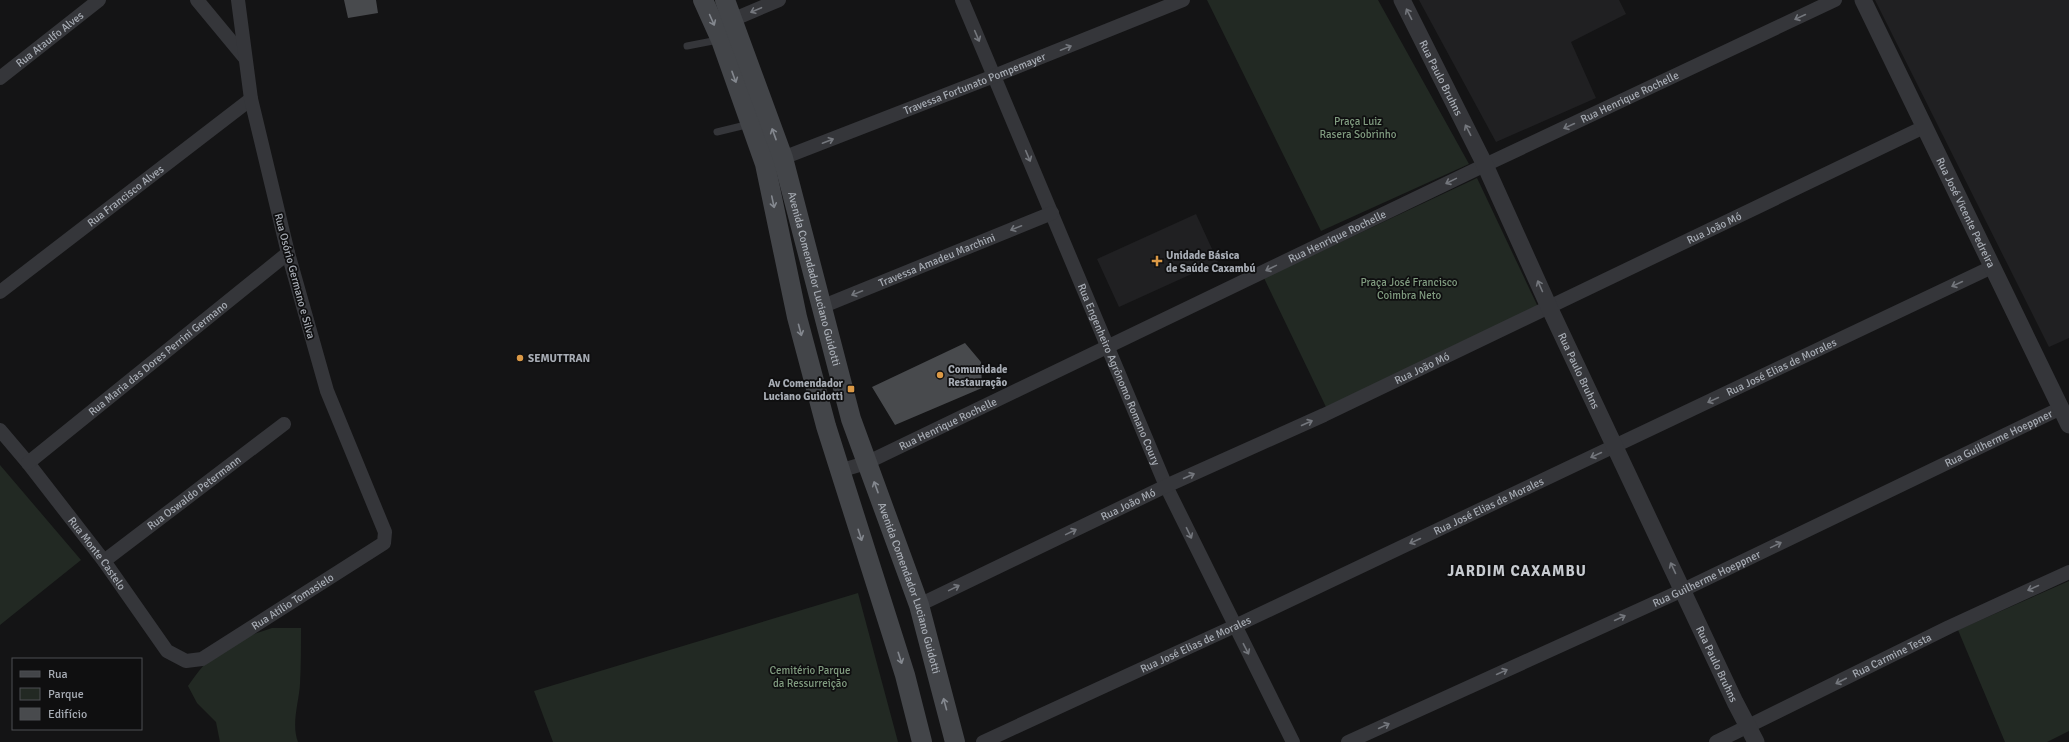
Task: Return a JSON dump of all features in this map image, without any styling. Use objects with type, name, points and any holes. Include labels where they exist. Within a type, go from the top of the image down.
[{"type":"main road","name":"Avenida Comendador Luciano Guidotti","points":[[703,0],[721,40],[751,124],[774,161],[797,317],[839,471],[905,675],[922,742]]},
{"type":"main road","name":"Avenida Comendador Luciano Guidotti","points":[[725,0],[774,161],[821,307],[851,420],[919,605],[955,742]]},
{"type":"street","name":"Rua Ataulfo Alves","points":[[0,78],[98,0]]},
{"type":"street","points":[[197,0],[246,58]]},
{"type":"street","name":"Rua Osório Germano e Silva","points":[[238,0],[251,99],[288,253],[327,392],[384,532],[384,543]]},
{"type":"street","points":[[732,20],[779,0]]},
{"type":"street","name":"Rua Engenheiro Agrônomo Romano Coury","points":[[962,0],[1166,486],[1293,742]]},
{"type":"street","name":"Travessa Fortunato Pompemayer","points":[[774,161],[994,76],[1183,0]]},
{"type":"street","name":"Rua Paulo Bruhns","points":[[1402,0],[1485,165],[1615,446],[1756,742]]},
{"type":"street","name":"Rua Henrique Rochelle","points":[[839,471],[866,463],[1485,165],[1836,0]]},
{"type":"street","name":"Rua José Vicente Pedreira","points":[[1863,0],[2069,425]]},
{"type":"street","name":"Rua Francisco Alves","points":[[0,292],[251,99]]},
{"type":"street","name":"Rua João Mó","points":[[919,605],[1166,486],[1324,416],[1924,127]]},
{"type":"street","name":"Travessa Amadeu Marchini","points":[[821,307],[1052,213]]},
{"type":"street","name":"Rua Maria das Dores Perrini Germano","points":[[28,463],[288,253]]},
{"type":"street","name":"Rua José Elias de Morales","points":[[983,742],[1235,626],[1992,267]]},
{"type":"street","name":"Rua Guilherme Hoeppner","points":[[1348,742],[1683,590],[2061,408]]},
{"type":"street","name":"Rua Oswaldo Petermann","points":[[104,561],[284,424]]},
{"type":"street","name":"Rua Monte Castelo","points":[[0,430],[28,463],[104,561],[167,651],[186,661],[202,659]]},
{"type":"street","name":"Rua Atílio Tomasielo","points":[[202,659],[384,543]]},
{"type":"street","name":"Rua Carmine Testa","points":[[1716,742],[1949,627],[2069,572]]},
{"type":"lane","points":[[687,46],[721,40]]},
{"type":"lane","points":[[717,132],[751,124]]},
{"type":"shaded area","points":[[1419,0],[1619,0],[1626,14],[1571,42],[1596,98],[1496,142]]},
{"type":"shaded area","points":[[1875,0],[2069,0],[2069,338],[2049,347]]},
{"type":"shaded area","name":"Unidade Básica de Saúde Caxambú","points":[[1196,214],[1218,262],[1119,307],[1097,259]]},
{"type":"green space","name":"Praça Luiz Rasera Sobrinho","points":[[1207,0],[1378,0],[1469,164],[1321,231]]},
{"type":"green space","name":"Praça José Francisco Coimbra Neto","points":[[1477,178],[1538,307],[1326,407],[1264,278]]},
{"type":"green space","points":[[0,465],[81,560],[0,625]]},
{"type":"green space","points":[[2069,581],[2069,731],[2047,742],[2005,742],[1958,630]]},
{"type":"green space","name":"Cemitério Parque da Ressurreição","points":[[858,593],[898,742],[553,742],[534,691]]},
{"type":"green space","points":[[272,628],[301,628],[300,684],[295,720],[298,742],[220,742],[216,722],[197,703],[188,686],[207,661],[221,649],[239,640]]},
{"type":"building","points":[[344,0],[376,0],[378,13],[348,18]]},
{"type":"building","name":"Comunidade Restauração","points":[[965,343],[981,362],[982,388],[895,425],[872,387]]},
{"type":"place","name":"Unidade Básica de Saúde Caxambú","points":[[1157,261]]},
{"type":"place","name":"SEMUTTRAN","points":[[520,358]]},
{"type":"place","name":"Comunidade Restauração","points":[[940,375]]},
{"type":"place","name":"Av Comendador Luciano Guidotti","points":[[851,389]]},
{"type":"district","name":"JARDIM CAXAMBU","points":[[1517,571]]}]
